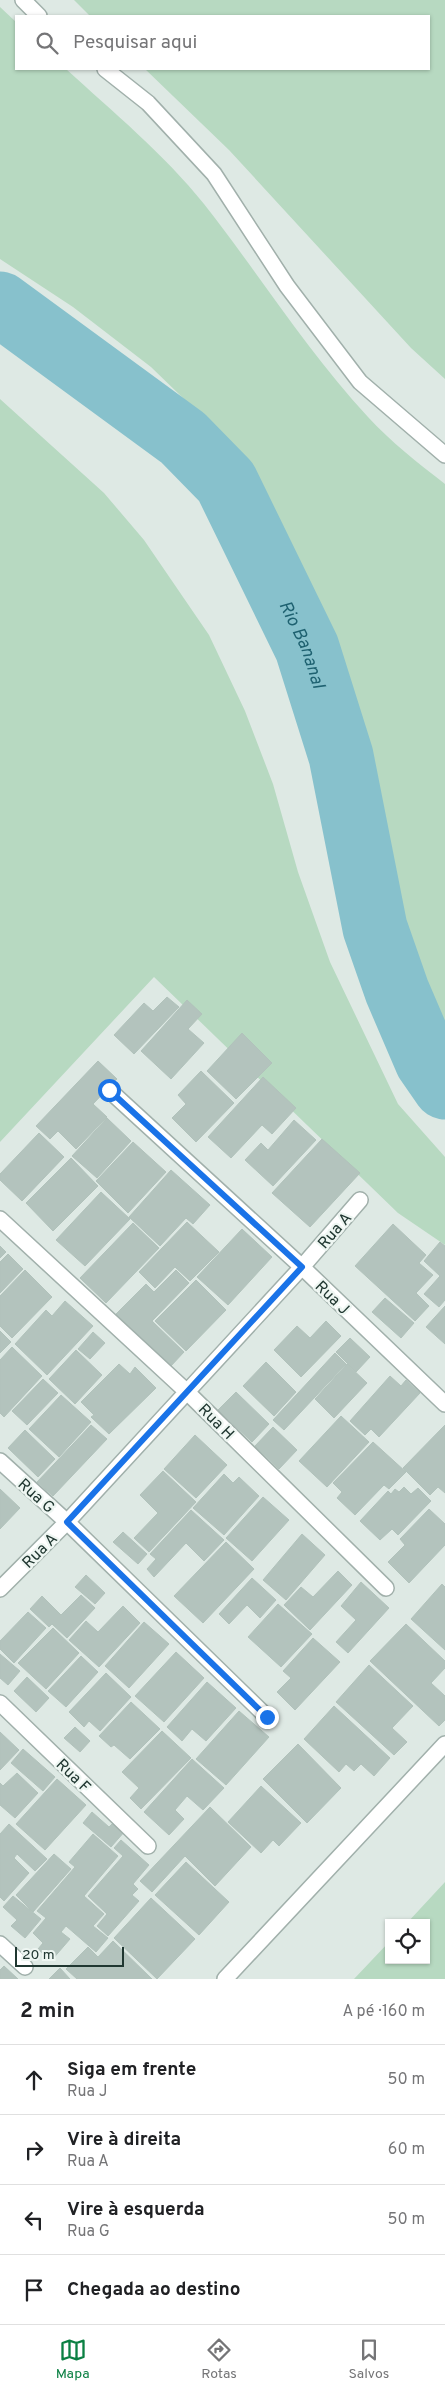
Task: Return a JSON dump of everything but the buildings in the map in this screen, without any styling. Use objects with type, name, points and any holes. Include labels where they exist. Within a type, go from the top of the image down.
[{"type":"street","points":[[23,0],[38,15]]},
{"type":"street","points":[[106,70],[148,102],[214,174],[287,286],[360,382],[445,455]]},
{"type":"street","name":"Rua J","points":[[109,1090],[302,1267],[445,1404]]},
{"type":"street","name":"Rua A","points":[[0,1589],[67,1522],[302,1267],[360,1200]]},
{"type":"street","name":"Rua H","points":[[0,1219],[186,1391],[386,1588]]},
{"type":"street","name":"Rua G","points":[[0,1461],[67,1522],[267,1717]]},
{"type":"street","name":"Rua F","points":[[0,1703],[148,1846]]},
{"type":"street","points":[[225,1979],[445,1744]]},
{"type":"street","points":[[0,1944],[25,1967]]},
{"type":"green space","points":[[74,0],[445,0],[445,379],[411,348],[229,150],[146,70],[430,70],[430,15],[89,15]]},
{"type":"green space","points":[[0,7],[15,21],[15,70],[67,70],[120,117],[172,168],[204,204],[324,366],[368,417],[386,435],[445,484],[445,1033],[438,1023],[412,964],[351,705],[324,628],[285,538],[256,479],[217,431],[151,367],[73,307],[0,259]]},
{"type":"green space","points":[[0,399],[104,493],[144,540],[209,635],[245,711],[273,784],[298,872],[330,962],[398,1104],[445,1157],[445,1245],[398,1213],[154,977],[0,1142]]},
{"type":"green space","points":[[445,1882],[445,1979],[354,1979],[385,1946],[385,1964],[430,1964],[430,1919],[411,1919]]},
{"type":"waterway","name":"Rio Bananal","points":[[0,304],[183,438],[226,482],[307,648],[341,756],[375,928],[397,991],[427,1061],[445,1087]]},
{"type":"route","points":[[109,1090],[302,1267],[67,1522],[267,1717]]}]
